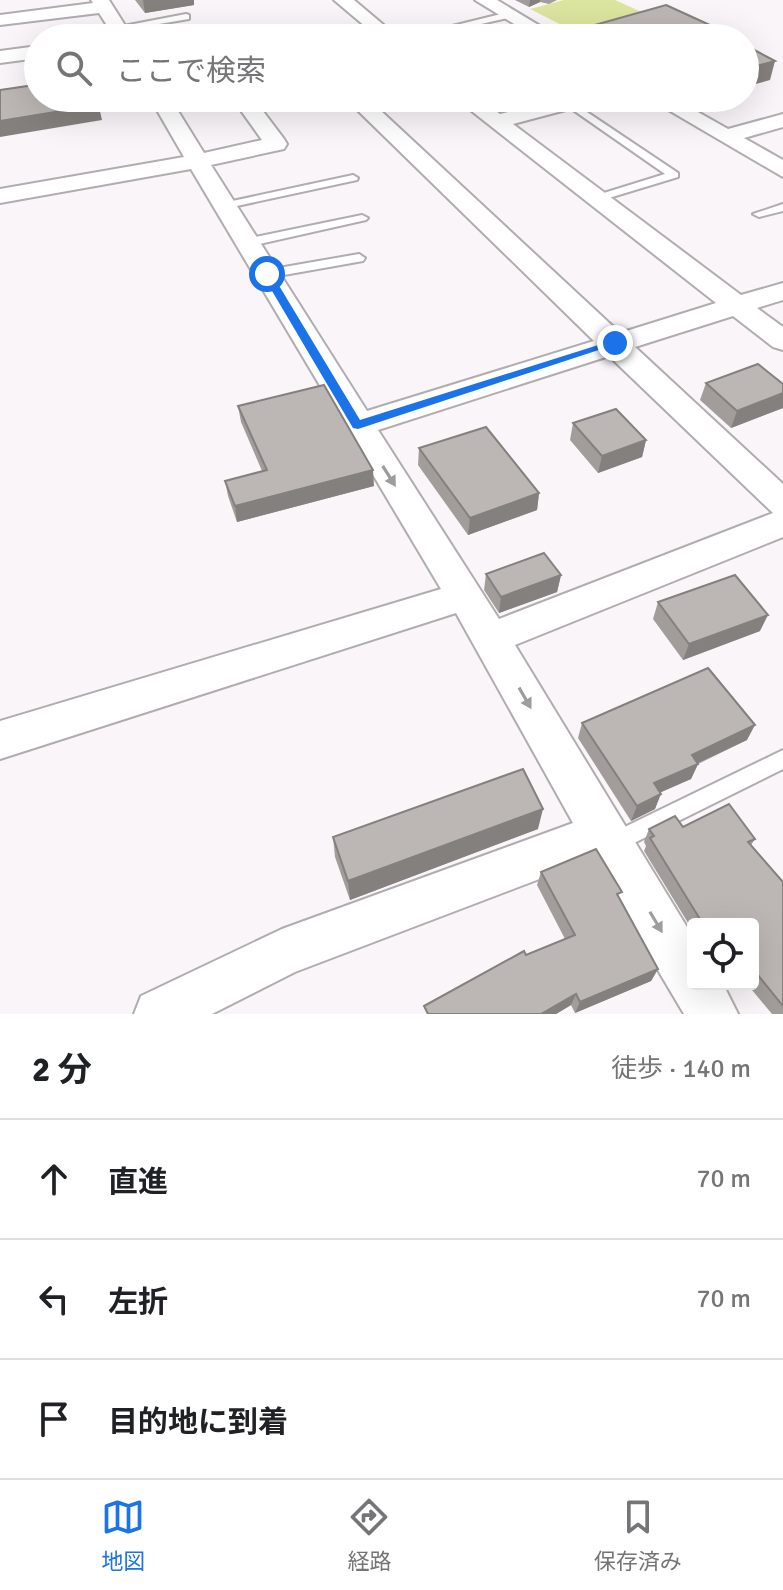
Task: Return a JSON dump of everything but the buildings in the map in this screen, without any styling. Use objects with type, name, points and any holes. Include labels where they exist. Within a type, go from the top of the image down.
[{"type":"street","points":[[343,0],[373,24]]},
{"type":"street","points":[[484,0],[525,24]]},
{"type":"street","points":[[0,20],[102,4],[114,24]]},
{"type":"street","points":[[0,57],[24,54]]},
{"type":"street","points":[[169,112],[223,206],[491,638],[701,1001]]},
{"type":"street","points":[[0,196],[199,161],[276,144],[252,112]]},
{"type":"street","points":[[370,112],[783,504]]},
{"type":"street","points":[[483,112],[783,341]]},
{"type":"street","points":[[496,122],[536,112]]},
{"type":"street","points":[[682,112],[783,170]]},
{"type":"street","points":[[726,137],[783,120]]},
{"type":"street","points":[[358,425],[783,291]]},
{"type":"street","points":[[491,638],[783,523]]},
{"type":"street","points":[[0,740],[465,596]]},
{"type":"street","points":[[159,1014],[282,953],[606,839]]},
{"type":"lane","points":[[468,24],[509,15]]},
{"type":"lane","points":[[157,24],[186,17]]},
{"type":"lane","points":[[593,112],[674,175],[595,199]]},
{"type":"lane","points":[[223,206],[353,178]]},
{"type":"lane","points":[[759,214],[783,207]]},
{"type":"lane","points":[[246,243],[362,218]]},
{"type":"lane","points":[[267,274],[359,258]]},
{"type":"lane","points":[[606,839],[783,759]]},
{"type":"green space","points":[[564,0],[615,0],[659,20],[646,24],[559,24],[530,9]]},
{"type":"route","points":[[267,274],[358,425],[615,343]]}]
